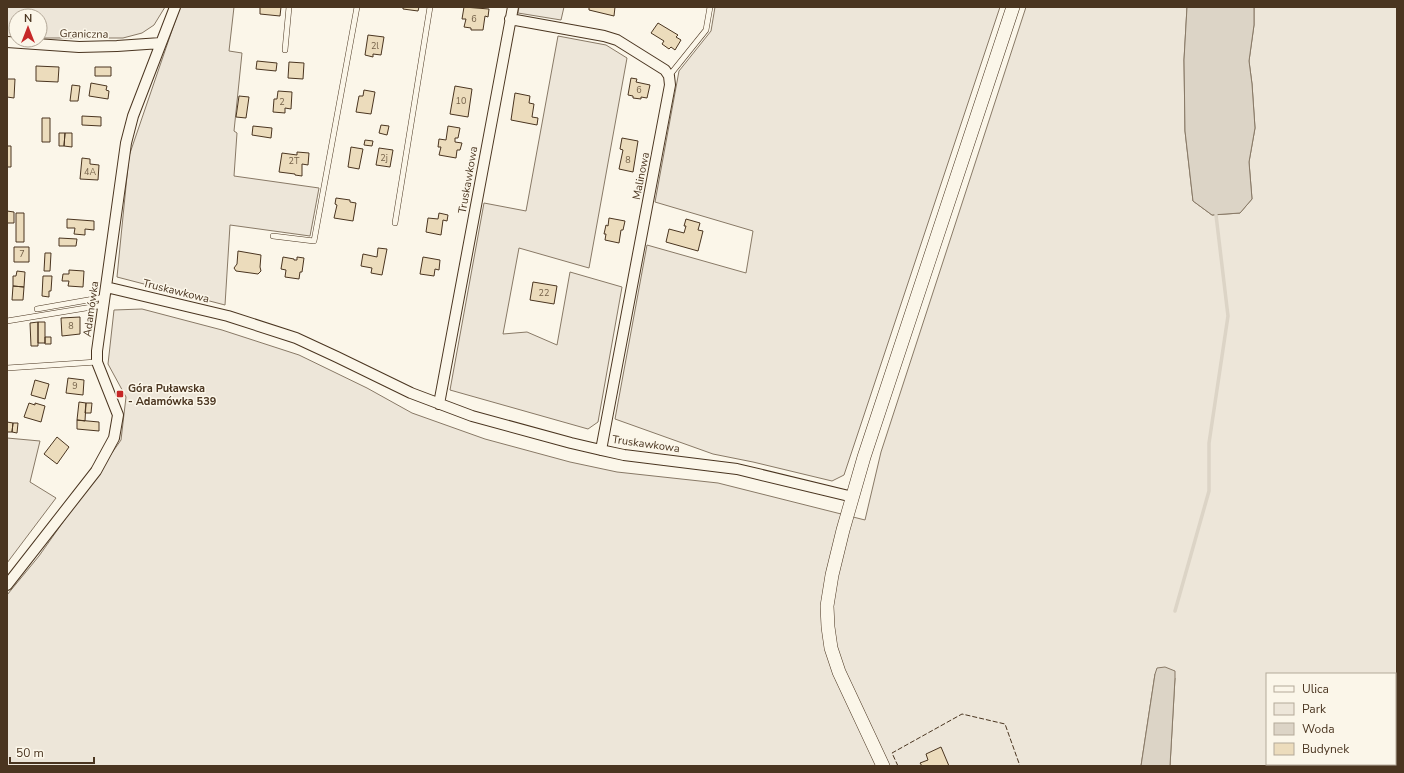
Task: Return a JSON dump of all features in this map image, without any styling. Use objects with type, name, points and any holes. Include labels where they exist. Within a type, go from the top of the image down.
[{"type":"street","name":"Adamówka","points":[[96,362],[126,143],[133,116],[175,7]]},
{"type":"street","name":"Truskawkowa","points":[[439,404],[512,7]]},
{"type":"street","points":[[883,766],[842,678],[831,648],[828,627],[828,606],[832,574],[853,497],[898,354],[1013,7]]},
{"type":"street","points":[[510,19],[604,36],[617,40],[665,70],[669,76]]},
{"type":"street","name":"Graniczna","points":[[7,42],[79,47],[161,43]]},
{"type":"street","name":"Malinowa","points":[[602,450],[670,85],[669,76]]},
{"type":"street","name":"Truskawkowa","points":[[105,296],[228,316],[296,338],[411,393],[439,404],[472,416],[571,443],[624,455],[737,469],[853,497]]},
{"type":"street","points":[[7,585],[96,471],[114,438],[118,415],[96,362]]},
{"type":"lane","points":[[285,50],[289,7]]},
{"type":"lane","points":[[273,236],[314,242],[357,7]]},
{"type":"lane","points":[[394,224],[430,7]]},
{"type":"lane","points":[[669,76],[706,30],[710,7]]},
{"type":"lane","points":[[36,309],[105,296]]},
{"type":"lane","points":[[7,321],[105,296]]},
{"type":"lane","points":[[7,368],[96,362]]},
{"type":"green space","points":[[7,7],[165,7],[154,25],[142,33],[123,38],[48,38],[48,8],[8,8],[7,37]]},
{"type":"green space","points":[[180,7],[234,7],[229,51],[242,53],[234,131],[237,133],[234,176],[319,188],[310,236],[230,225],[225,305],[117,277],[129,156]]},
{"type":"green space","points":[[519,7],[564,7],[561,20],[518,13]]},
{"type":"green space","points":[[715,7],[1000,7],[844,475],[832,481],[713,454],[615,419],[647,245],[746,273],[753,231],[655,202],[679,71],[711,31]]},
{"type":"green space","points":[[1026,7],[1187,7],[1184,60],[1185,131],[1193,201],[1212,215],[1240,213],[1252,199],[1249,162],[1255,128],[1249,61],[1254,25],[1254,7],[1397,7],[1397,766],[1170,766],[1175,678],[1155,674],[1141,766],[7,766],[7,595],[39,556],[121,440],[126,397],[108,364],[114,310],[142,309],[222,330],[299,355],[367,388],[412,413],[485,439],[570,462],[617,472],[718,483],[865,520],[881,452]]},
{"type":"green space","points":[[558,36],[606,45],[627,58],[589,268],[519,248],[503,334],[527,332],[557,345],[570,272],[622,287],[598,422],[588,429],[450,390],[484,203],[526,211]]},
{"type":"green space","points":[[7,438],[40,441],[30,482],[56,498],[7,563]]},
{"type":"water","points":[[1187,7],[1254,7],[1254,25],[1249,61],[1255,128],[1249,162],[1252,199],[1240,213],[1212,215],[1193,201],[1185,131],[1184,60]]},
{"type":"water","points":[[1165,667],[1175,671],[1170,766],[1141,766],[1155,674],[1157,668]]},
{"type":"building","points":[[260,7],[281,7],[280,16],[260,14]]},
{"type":"building","points":[[403,7],[419,7],[418,11],[403,9]]},
{"type":"building","points":[[464,7],[489,9],[488,17],[485,16],[483,30],[471,30],[471,28],[464,27],[466,19],[462,19]]},
{"type":"building","points":[[589,7],[615,7],[614,16],[589,10]]},
{"type":"building","points":[[658,23],[678,35],[676,37],[681,40],[675,50],[671,47],[669,49],[662,44],[664,41],[651,33]]},
{"type":"building","points":[[368,35],[384,37],[381,55],[373,54],[373,57],[365,55]]},
{"type":"building","points":[[257,61],[277,63],[276,71],[256,69]]},
{"type":"building","points":[[289,62],[304,63],[303,79],[288,78]]},
{"type":"building","points":[[36,66],[59,67],[58,82],[36,81]]},
{"type":"building","points":[[95,67],[111,67],[111,76],[95,76]]},
{"type":"building","points":[[631,78],[637,79],[636,82],[650,85],[647,98],[633,98],[633,96],[628,95]]},
{"type":"building","points":[[7,79],[15,79],[14,98],[7,97]]},
{"type":"building","points":[[91,83],[107,86],[106,90],[109,91],[108,99],[89,96]]},
{"type":"building","points":[[72,85],[80,86],[78,101],[70,101]]},
{"type":"building","points":[[455,86],[472,89],[468,117],[450,114]]},
{"type":"building","points":[[364,90],[375,92],[371,114],[356,112],[359,96],[363,96]]},
{"type":"building","points":[[278,91],[292,92],[291,109],[285,108],[285,113],[273,112],[274,99],[277,99]]},
{"type":"building","points":[[515,93],[530,96],[529,103],[534,104],[532,117],[538,118],[537,125],[511,120]]},
{"type":"building","points":[[239,96],[249,97],[246,118],[236,117]]},
{"type":"building","points":[[82,116],[101,117],[101,126],[82,125]]},
{"type":"building","points":[[42,118],[50,118],[50,142],[42,142]]},
{"type":"building","points":[[381,125],[389,126],[387,135],[379,133]]},
{"type":"building","points":[[253,126],[272,128],[271,138],[252,135]]},
{"type":"building","points":[[448,126],[460,128],[458,138],[455,138],[455,142],[462,143],[460,150],[457,150],[456,158],[439,155],[441,147],[438,147],[439,139],[446,140]]},
{"type":"building","points":[[59,133],[65,133],[64,146],[59,146]]},
{"type":"building","points":[[65,133],[72,133],[72,147],[64,146]]},
{"type":"building","points":[[622,138],[638,141],[633,172],[619,169],[623,150],[620,149]]},
{"type":"building","points":[[365,140],[373,141],[372,146],[364,145]]},
{"type":"building","points":[[7,146],[11,146],[11,167],[7,167]]},
{"type":"building","points":[[351,147],[363,149],[359,169],[348,167]]},
{"type":"building","points":[[379,148],[393,150],[390,167],[376,165]]},
{"type":"building","points":[[297,152],[309,153],[308,165],[302,164],[302,176],[279,172],[282,153],[297,155]]},
{"type":"building","points":[[82,158],[90,159],[90,164],[99,165],[98,180],[80,179]]},
{"type":"building","points":[[336,198],[350,200],[350,202],[356,203],[353,221],[334,218],[337,205],[335,204]]},
{"type":"building","points":[[7,211],[14,212],[14,223],[7,223]]},
{"type":"building","points":[[16,213],[24,213],[24,242],[16,242]]},
{"type":"building","points":[[439,213],[448,215],[447,221],[443,220],[441,235],[426,232],[428,218],[438,219]]},
{"type":"building","points":[[609,218],[625,221],[623,230],[621,230],[619,243],[605,240],[606,234],[604,234],[606,225],[608,226]]},
{"type":"building","points":[[67,219],[94,221],[94,230],[85,229],[85,235],[74,234],[75,228],[67,228]]},
{"type":"building","points":[[686,219],[700,223],[698,230],[703,231],[698,251],[666,242],[669,229],[684,233]]},
{"type":"building","points":[[59,238],[77,239],[76,246],[59,246]]},
{"type":"building","points":[[14,247],[29,247],[29,262],[14,262]]},
{"type":"building","points":[[378,248],[387,249],[382,275],[371,273],[372,268],[361,266],[363,254],[377,257]]},
{"type":"building","points":[[238,251],[261,255],[261,271],[258,274],[236,271],[234,268],[237,264]]},
{"type":"building","points":[[45,253],[51,253],[50,271],[44,271]]},
{"type":"building","points":[[283,257],[294,260],[297,260],[297,257],[304,258],[302,272],[300,272],[299,279],[285,277],[286,270],[281,269]]},
{"type":"building","points":[[423,257],[440,260],[439,270],[435,269],[434,276],[420,274]]},
{"type":"building","points":[[69,270],[84,271],[83,287],[68,286],[69,281],[62,281],[63,274],[69,274]]},
{"type":"building","points":[[17,271],[25,272],[24,287],[13,286],[13,276],[16,276]]},
{"type":"building","points":[[43,276],[52,276],[49,297],[42,296]]},
{"type":"building","points":[[533,282],[557,286],[554,304],[530,300]]},
{"type":"building","points":[[13,286],[24,287],[23,300],[12,300]]},
{"type":"building","points":[[80,317],[80,334],[62,336],[61,318]]},
{"type":"building","points":[[38,322],[45,322],[45,343],[38,343]]},
{"type":"building","points":[[38,322],[38,346],[31,346],[30,323]]},
{"type":"building","points":[[45,337],[51,337],[51,344],[45,344]]},
{"type":"building","points":[[68,378],[84,380],[83,395],[66,393]]},
{"type":"building","points":[[35,380],[49,384],[45,399],[31,395]]},
{"type":"building","points":[[79,402],[86,403],[85,421],[77,420]]},
{"type":"building","points":[[29,403],[45,406],[41,422],[24,417]]},
{"type":"building","points":[[86,403],[92,403],[91,413],[85,413]]},
{"type":"building","points":[[77,420],[99,422],[99,431],[77,429]]},
{"type":"building","points":[[7,422],[13,423],[12,432],[7,432]]},
{"type":"building","points":[[13,423],[18,423],[17,433],[12,432]]},
{"type":"building","points":[[57,437],[69,447],[57,464],[44,454]]},
{"type":"building","points":[[941,747],[949,766],[922,766],[920,763],[928,760],[926,754]]},
{"type":"waterway","points":[[1175,611],[1209,491],[1209,443],[1228,316],[1216,215]]},
{"type":"fence","points":[[898,766],[892,753],[962,714],[1005,724],[1020,766]]},
{"type":"place","name":"Góra Puławska - Adamówka 539","points":[[120,394]]}]
